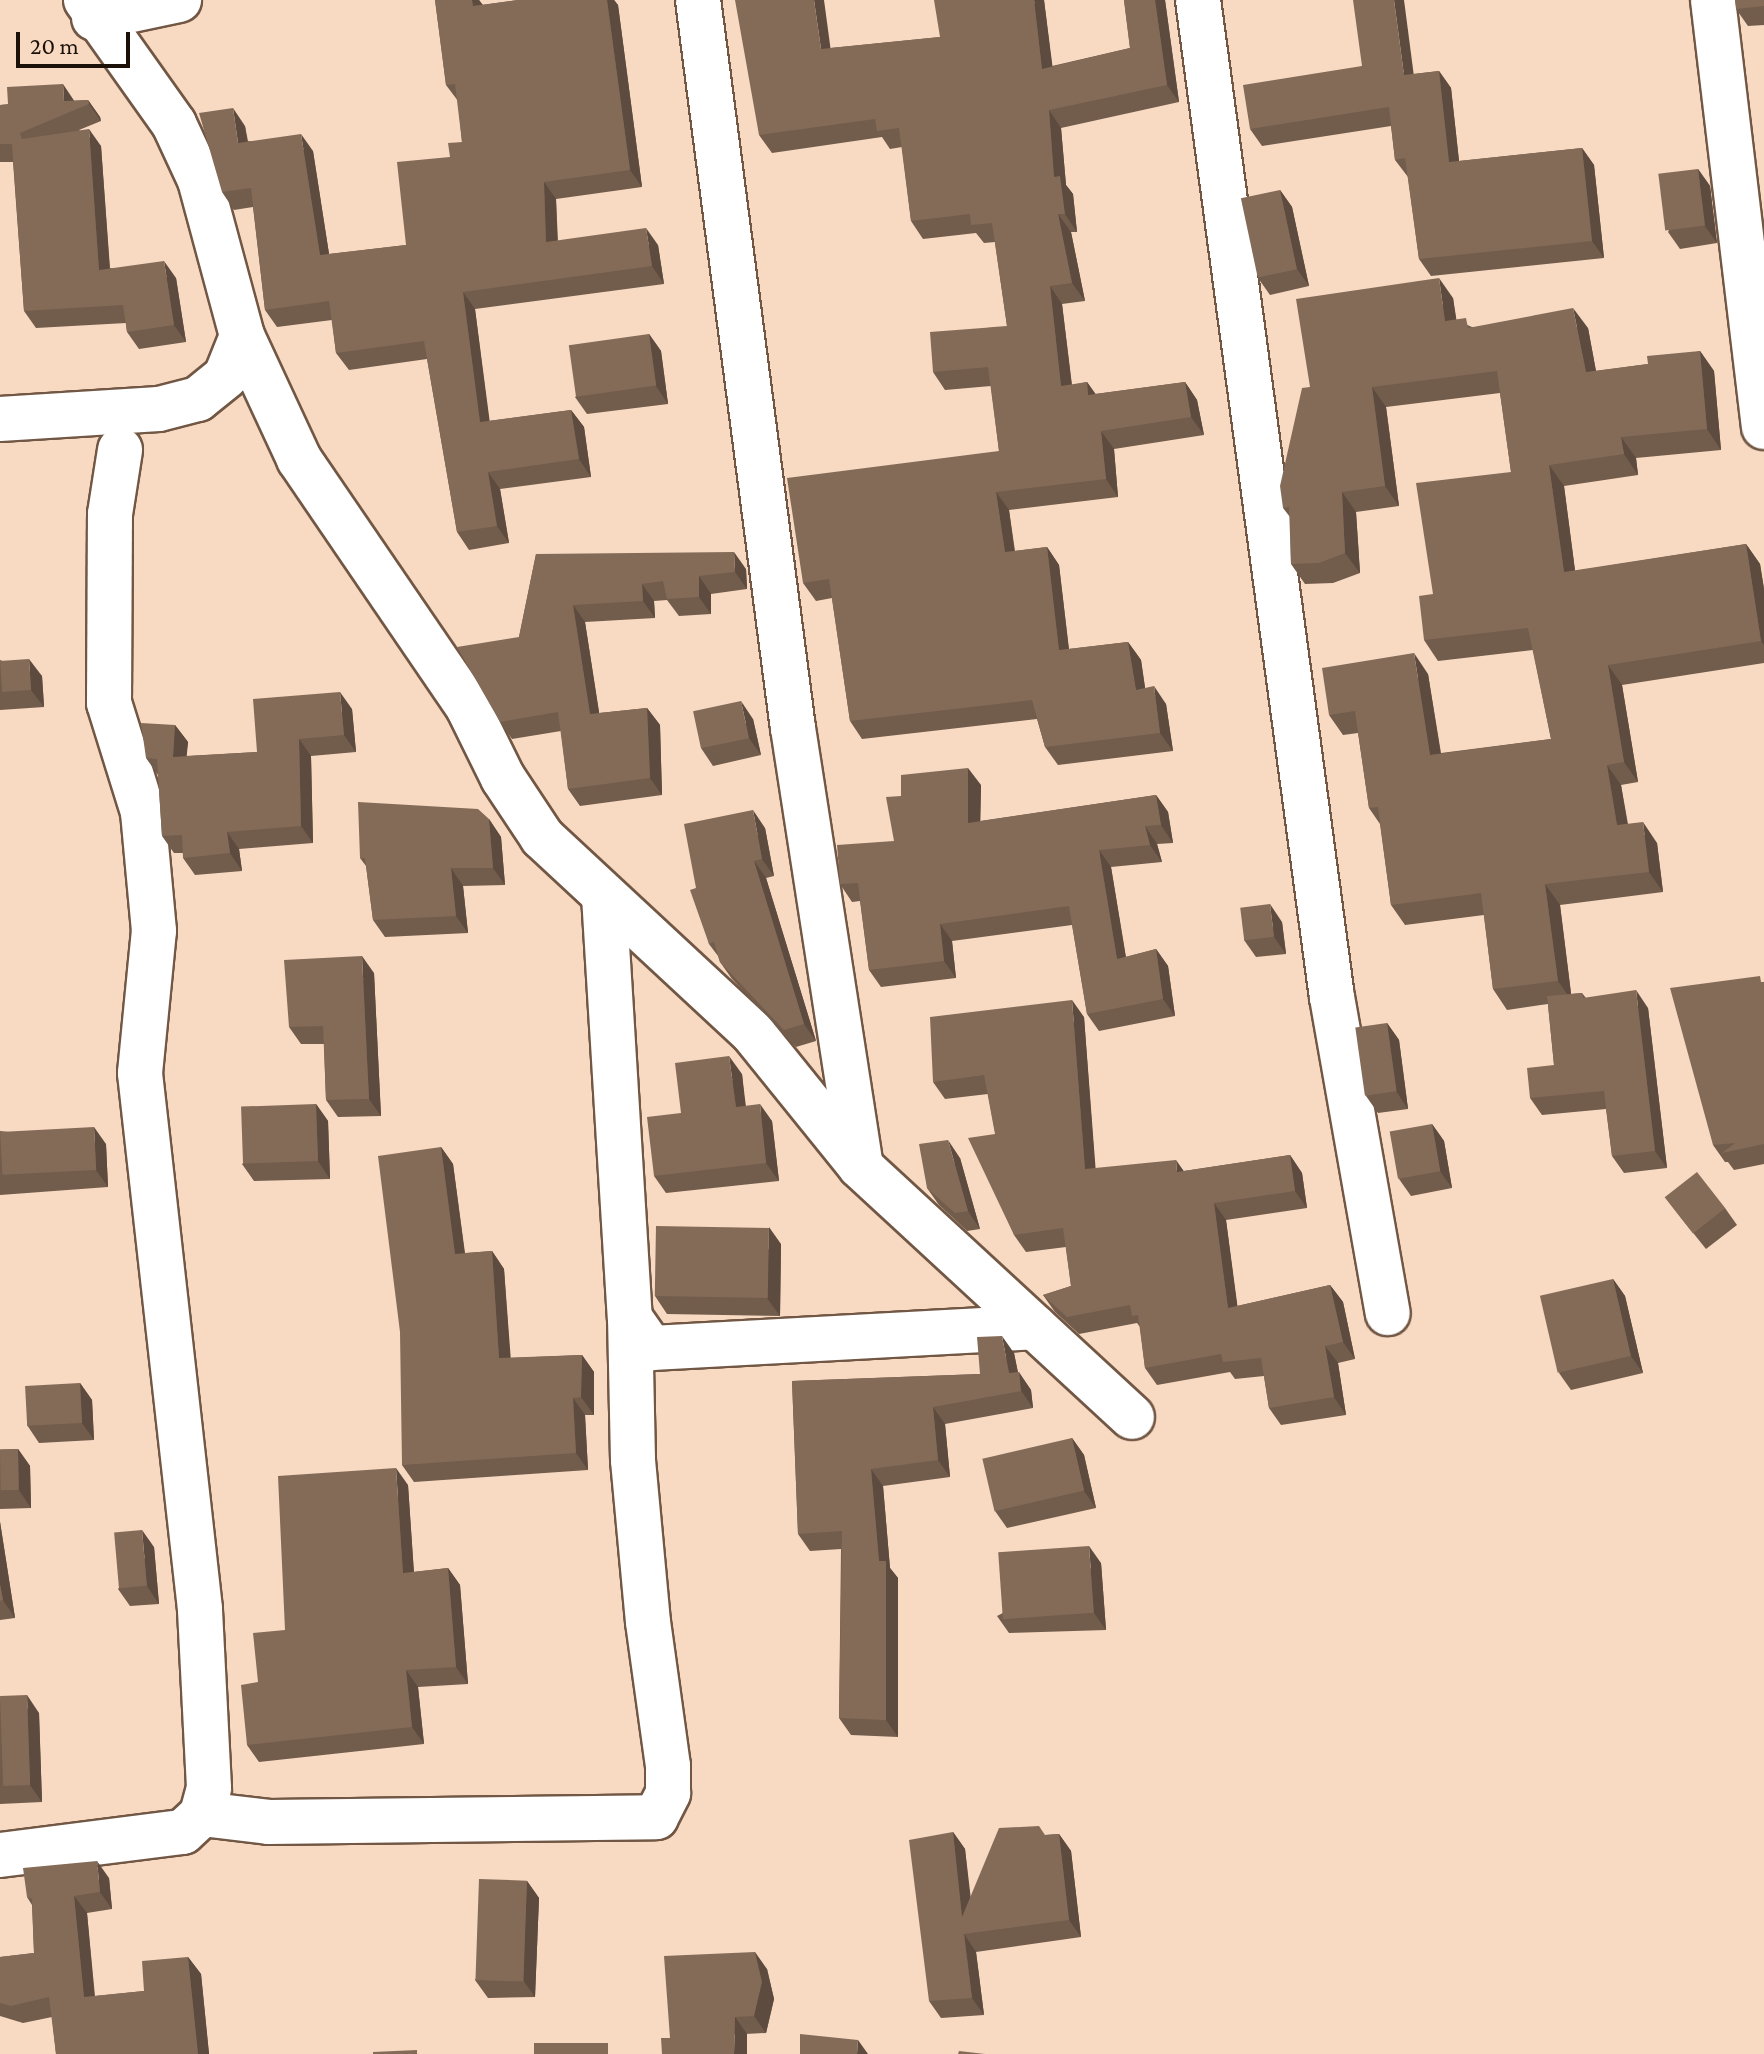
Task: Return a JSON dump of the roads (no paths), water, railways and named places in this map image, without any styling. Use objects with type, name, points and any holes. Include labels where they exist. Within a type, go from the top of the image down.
[{"type":"street","points":[[90,9],[179,0]]},
{"type":"street","points":[[698,0],[793,728],[860,1166]]},
{"type":"street","points":[[1198,0],[1332,997],[1388,1313]]},
{"type":"street","points":[[1713,0],[1764,427]]},
{"type":"street","points":[[90,9],[174,124],[200,180],[242,336],[299,459],[468,707],[503,778],[542,837],[604,896],[665,946],[752,1032],[860,1166],[1132,1417]]},
{"type":"street","points":[[0,419],[159,409],[198,399],[226,376],[242,336]]},
{"type":"street","points":[[0,1855],[151,1839],[183,1832],[202,1814],[209,1788],[200,1609],[140,1073],[154,931],[143,812],[109,703],[110,514],[120,450],[159,409]]},
{"type":"street","points":[[82,415],[120,450]]},
{"type":"street","points":[[202,1814],[269,1822],[656,1817],[668,1793],[668,1766],[648,1622],[633,1460],[630,1318],[604,896]]},
{"type":"street","points":[[630,1318],[651,1348],[1034,1327]]}]
